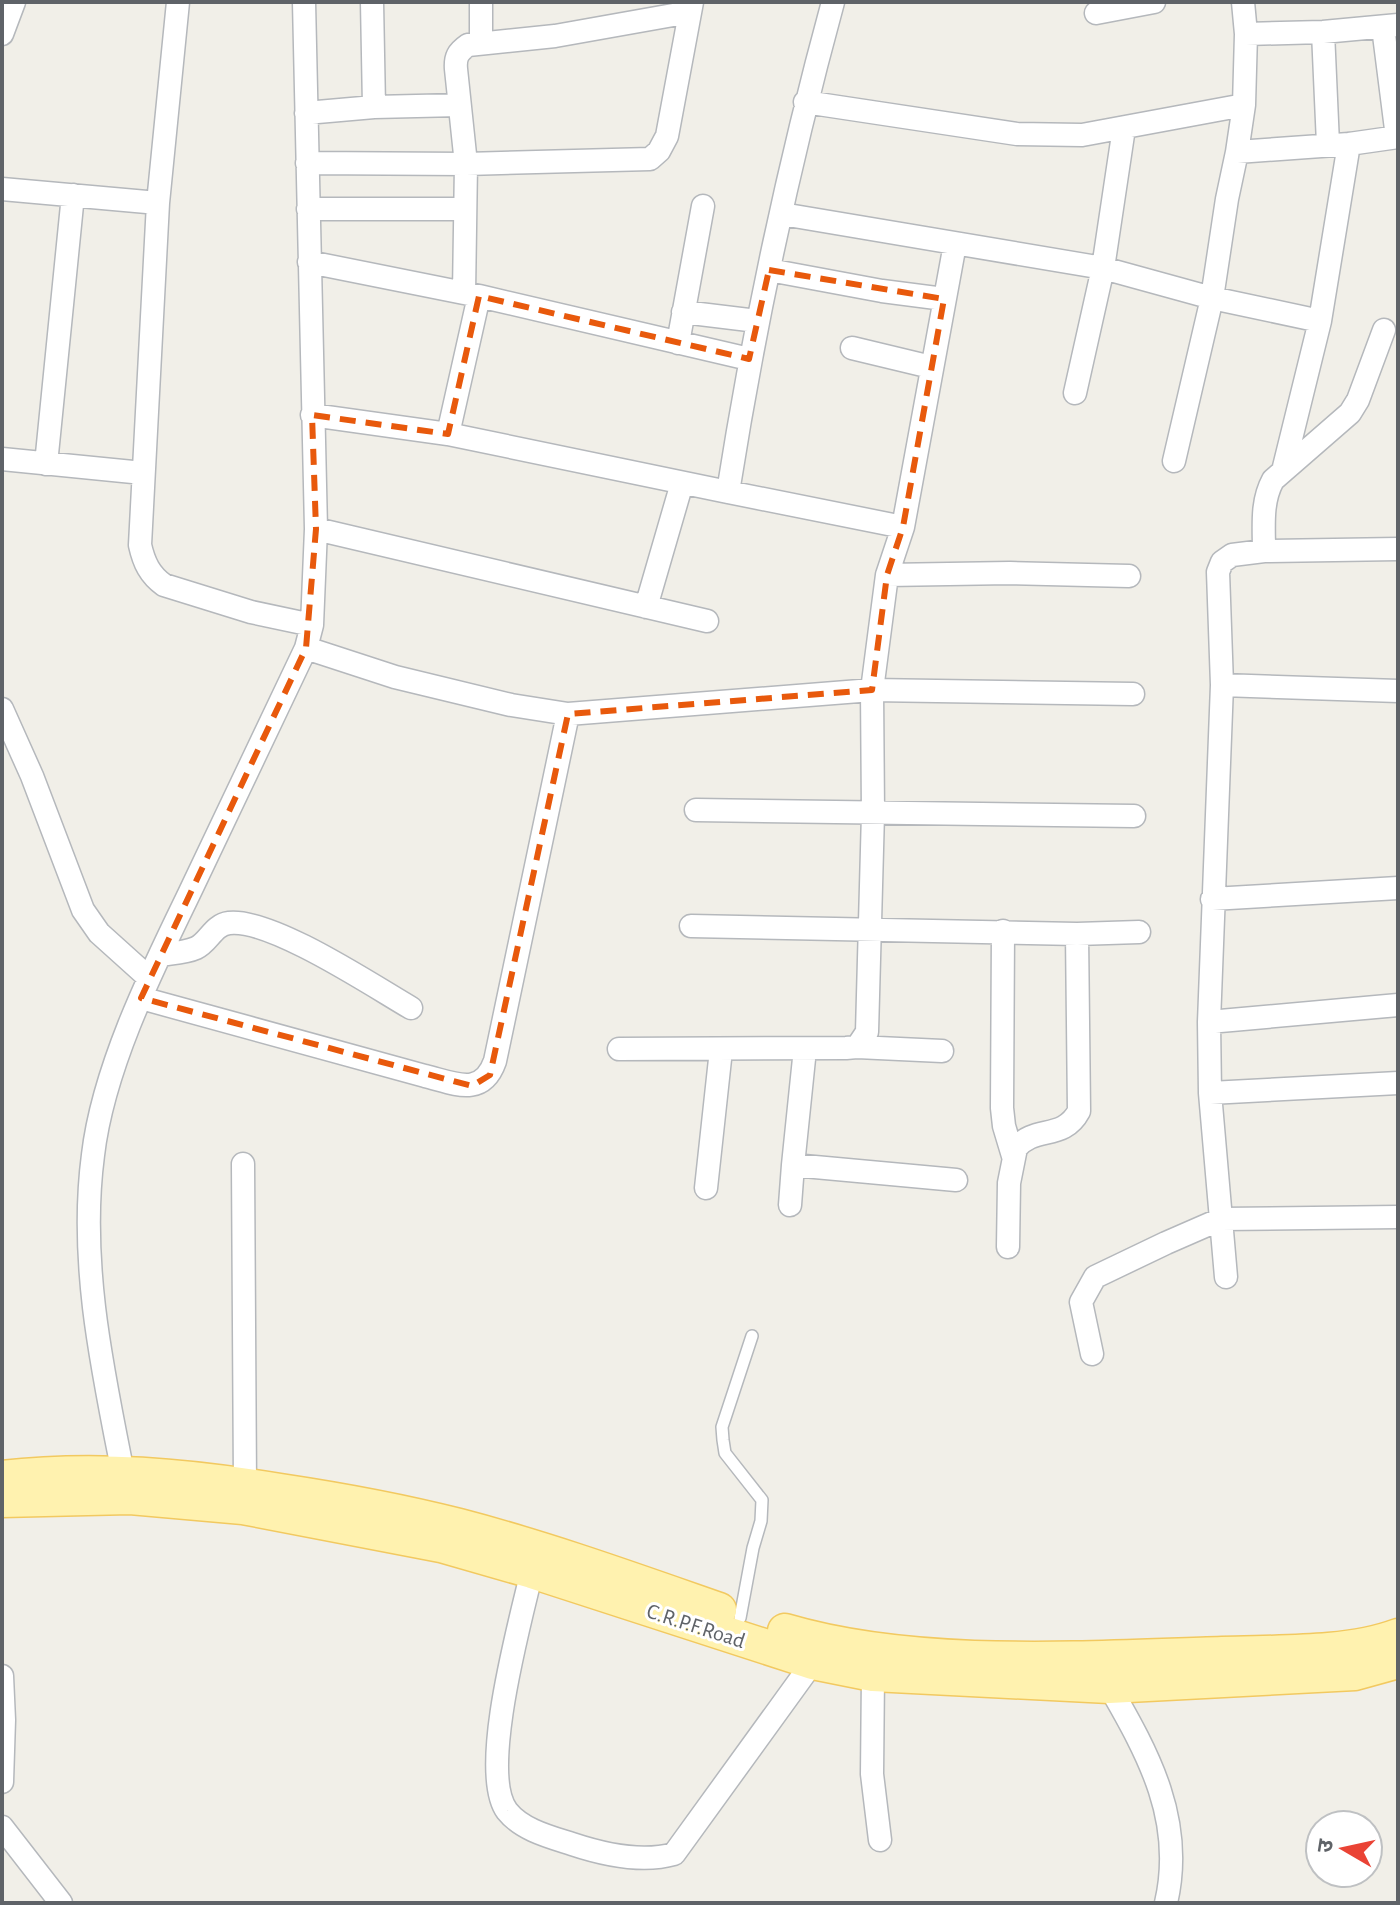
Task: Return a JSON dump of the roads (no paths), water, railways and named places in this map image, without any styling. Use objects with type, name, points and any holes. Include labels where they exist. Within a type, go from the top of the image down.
[{"type":"main road","name":"C.R.P.F.Road","points":[[2,1478],[123,1473],[182,1477],[378,1508],[463,1527],[558,1555],[740,1618],[815,1639],[857,1646],[954,1656],[1068,1658],[1344,1647],[1398,1636]]},
{"type":"main road","name":"C.R.P.F.Road","points":[[2,1500],[130,1497],[243,1507],[441,1545],[532,1571],[813,1662],[873,1674],[1109,1686],[1342,1674],[1398,1661]]},
{"type":"street","points":[[2,34],[14,2]]},
{"type":"street","points":[[178,2],[158,203],[140,545],[144,562],[154,578],[164,585],[312,625]]},
{"type":"street","points":[[123,1473],[94,1316],[89,1239],[92,1156],[101,1106],[145,988],[306,648],[312,625],[316,529],[304,2]]},
{"type":"street","points":[[372,2],[374,107]]},
{"type":"street","points":[[481,2],[481,43]]},
{"type":"street","points":[[728,492],[757,321],[805,102],[833,2]]},
{"type":"street","points":[[1096,13],[1154,2]]},
{"type":"street","points":[[1174,461],[1212,298],[1237,152],[1244,105],[1246,34],[1243,2]]},
{"type":"street","points":[[307,163],[466,164],[650,159],[659,151],[667,136],[691,7],[555,36],[468,45],[455,59],[466,164],[465,209],[472,295],[448,434]]},
{"type":"street","points":[[1237,152],[1398,137],[1391,26],[1246,34]]},
{"type":"street","points":[[1284,467],[1320,321],[1338,144],[1323,32]]},
{"type":"street","points":[[805,102],[1017,134],[1082,135],[1244,105]]},
{"type":"street","points":[[306,113],[374,107],[459,105]]},
{"type":"street","points":[[1075,393],[1103,268],[1124,128]]},
{"type":"street","points":[[2,189],[158,203]]},
{"type":"street","points":[[46,464],[73,195]]},
{"type":"street","points":[[678,343],[703,206]]},
{"type":"street","points":[[308,209],[465,209]]},
{"type":"street","points":[[782,214],[1103,268],[1212,298],[1320,321]]},
{"type":"street","points":[[857,1047],[867,1032],[873,813],[872,690],[887,575],[903,527],[955,244]]},
{"type":"street","points":[[309,262],[472,295],[749,359]]},
{"type":"street","points":[[769,270],[944,299]]},
{"type":"street","points":[[683,312],[757,321]]},
{"type":"street","points":[[1264,551],[1267,492],[1284,467],[1350,413],[1358,400],[1384,330]]},
{"type":"street","points":[[852,348],[931,367]]},
{"type":"street","points":[[312,415],[448,434],[903,527]]},
{"type":"street","points":[[2,459],[143,473]]},
{"type":"street","points":[[646,607],[682,483]]},
{"type":"street","points":[[316,529],[707,621]]},
{"type":"street","points":[[1226,1277],[1210,1093],[1209,1022],[1222,685],[1218,572],[1222,562],[1232,555],[1264,551],[1398,549]]},
{"type":"street","points":[[887,575],[1010,573],[1129,576]]},
{"type":"street","points":[[306,648],[395,677],[511,705],[568,714],[872,690],[1133,694]]},
{"type":"street","points":[[1222,685],[1398,691]]},
{"type":"street","points":[[2,709],[32,776],[83,910],[145,988],[425,1076],[472,1086],[490,1075],[495,1061],[568,714]]},
{"type":"street","points":[[696,810],[1134,816]]},
{"type":"street","points":[[1212,899],[1398,888]]},
{"type":"street","points":[[160,955],[187,952],[199,947],[221,925],[244,924],[262,928],[323,955],[411,1008]]},
{"type":"street","points":[[691,926],[1077,934],[1139,932]]},
{"type":"street","points":[[1003,931],[1002,1108],[1013,1156]]},
{"type":"street","points":[[1008,1247],[1009,1183],[1013,1156],[1022,1141],[1030,1136],[1065,1129],[1079,1111],[1077,934]]},
{"type":"street","points":[[1209,1022],[1398,1005]]},
{"type":"street","points":[[619,1049],[857,1047],[942,1051]]},
{"type":"street","points":[[790,1205],[805,1049]]},
{"type":"street","points":[[706,1188],[721,1050]]},
{"type":"street","points":[[1210,1093],[1398,1083]]},
{"type":"street","points":[[243,1164],[245,1485]]},
{"type":"street","points":[[793,1165],[956,1180]]},
{"type":"street","points":[[1092,1354],[1081,1302],[1095,1277],[1221,1219],[1398,1217]]},
{"type":"street","points":[[532,1571],[501,1716],[498,1777],[501,1799],[507,1811],[517,1820],[574,1845],[646,1858],[674,1854],[813,1662]]},
{"type":"street","points":[[873,1674],[872,1774],[880,1840]]},
{"type":"street","points":[[2,1676],[2,1782]]},
{"type":"street","points":[[1109,1686],[1143,1744],[1165,1803],[1173,1857],[1166,1903]]},
{"type":"street","points":[[2,1827],[61,1903]]},
{"type":"lane","points":[[740,1618],[763,1510],[762,1500],[725,1453],[722,1427],[752,1336]]}]
